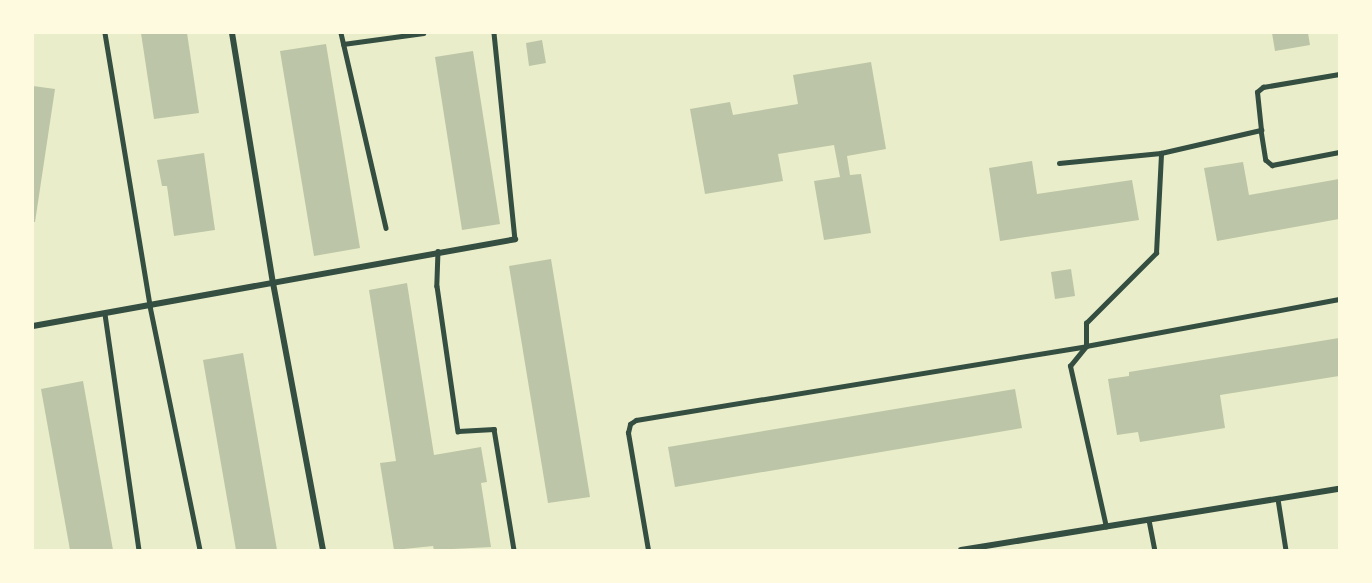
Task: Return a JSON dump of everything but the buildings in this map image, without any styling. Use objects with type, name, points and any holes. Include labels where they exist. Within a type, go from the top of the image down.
[{"type":"street","points":[[232,33],[273,283],[323,550]]},
{"type":"street","points":[[33,326],[438,251],[515,239]]},
{"type":"street","points":[[961,550],[1339,489]]},
{"type":"lane","points":[[105,33],[150,306],[200,550]]},
{"type":"lane","points":[[341,33],[387,228]]},
{"type":"lane","points":[[343,44],[423,33]]},
{"type":"lane","points":[[494,33],[515,239]]},
{"type":"lane","points":[[1339,74],[1263,87],[1257,92],[1266,160],[1272,165],[1339,152]]},
{"type":"lane","points":[[1059,164],[1161,153],[1261,130]]},
{"type":"lane","points":[[1106,526],[1070,366],[1086,346],[1086,323],[1156,253],[1161,153]]},
{"type":"lane","points":[[438,251],[436,286],[459,431],[494,429],[514,550]]},
{"type":"lane","points":[[648,550],[628,433],[630,424],[636,420],[1086,346],[1339,299]]},
{"type":"lane","points":[[105,314],[139,550]]},
{"type":"lane","points":[[1278,499],[1286,550]]},
{"type":"lane","points":[[1149,519],[1155,550]]}]
